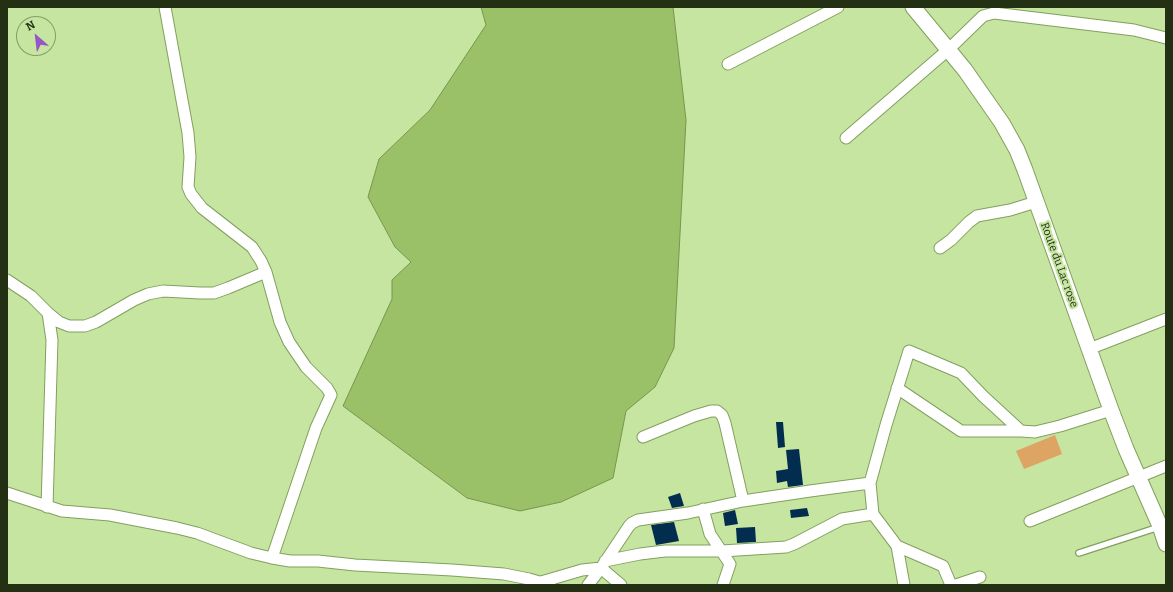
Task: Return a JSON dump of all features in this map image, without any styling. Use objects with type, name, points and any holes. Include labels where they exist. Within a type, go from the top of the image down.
[{"type":"main road","name":"Route du Lac rose","points":[[913,7],[949,49],[1002,123],[1017,150],[1111,410],[1138,477],[1163,525],[1166,544]]},
{"type":"street","points":[[165,7],[188,133],[190,157],[188,187],[191,194],[202,208],[252,247],[266,272],[280,322],[289,342],[306,367],[327,388],[331,395],[316,428],[272,558]]},
{"type":"street","points":[[728,64],[838,7]]},
{"type":"street","points":[[846,138],[949,49],[983,16],[994,14],[1134,30],[1166,38]]},
{"type":"street","points":[[940,248],[977,216],[1010,210],[1036,202]]},
{"type":"street","points":[[7,280],[31,296],[59,322],[69,326],[85,326],[96,322],[134,300],[148,294],[164,292],[214,293],[266,272]]},
{"type":"street","points":[[47,507],[52,340],[48,313]]},
{"type":"street","points":[[1089,349],[1166,319]]},
{"type":"street","points":[[52,340],[69,326]]},
{"type":"street","points":[[904,585],[897,546],[873,514],[870,483],[909,351],[961,373],[983,396],[1021,431]]},
{"type":"street","points":[[897,388],[961,430],[1034,432],[1060,426],[1111,410]]},
{"type":"street","points":[[643,437],[694,416],[711,411],[717,411],[722,415],[725,423],[743,501]]},
{"type":"street","points":[[1030,521],[1166,466]]},
{"type":"street","points":[[588,585],[632,523],[638,520],[669,516],[743,501],[870,483]]},
{"type":"street","points":[[7,493],[62,511],[110,514],[177,528],[197,533],[251,553],[272,558],[290,561],[318,561],[355,565],[459,570],[504,574],[546,583],[582,570],[640,554],[665,551],[786,547],[842,519],[873,514]]},
{"type":"street","points":[[703,509],[710,534],[730,564],[724,585]]},
{"type":"street","points":[[897,546],[943,566],[951,585]]},
{"type":"street","points":[[603,565],[621,585]]},
{"type":"street","points":[[956,585],[980,577]]},
{"type":"lane","points":[[1080,553],[1163,525]]},
{"type":"shaded area","points":[[481,7],[673,7],[686,120],[674,348],[655,387],[626,411],[613,478],[561,502],[520,511],[467,498],[343,406],[392,299],[392,280],[411,262],[395,247],[368,197],[379,159],[430,110],[486,25]]},
{"type":"shaded area","points":[[1055,435],[1062,454],[1024,469],[1016,451]]},
{"type":"building","points":[[776,422],[783,422],[785,447],[778,448]]},
{"type":"building","points":[[799,449],[803,485],[788,487],[787,481],[777,483],[776,471],[788,469],[786,450]]},
{"type":"building","points":[[680,493],[684,506],[672,508],[668,497]]},
{"type":"building","points":[[807,508],[809,516],[791,518],[790,510]]},
{"type":"building","points":[[735,510],[738,524],[725,526],[723,513]]},
{"type":"building","points":[[674,522],[679,541],[656,545],[651,525]]},
{"type":"building","points":[[755,527],[756,542],[737,543],[736,528]]}]
